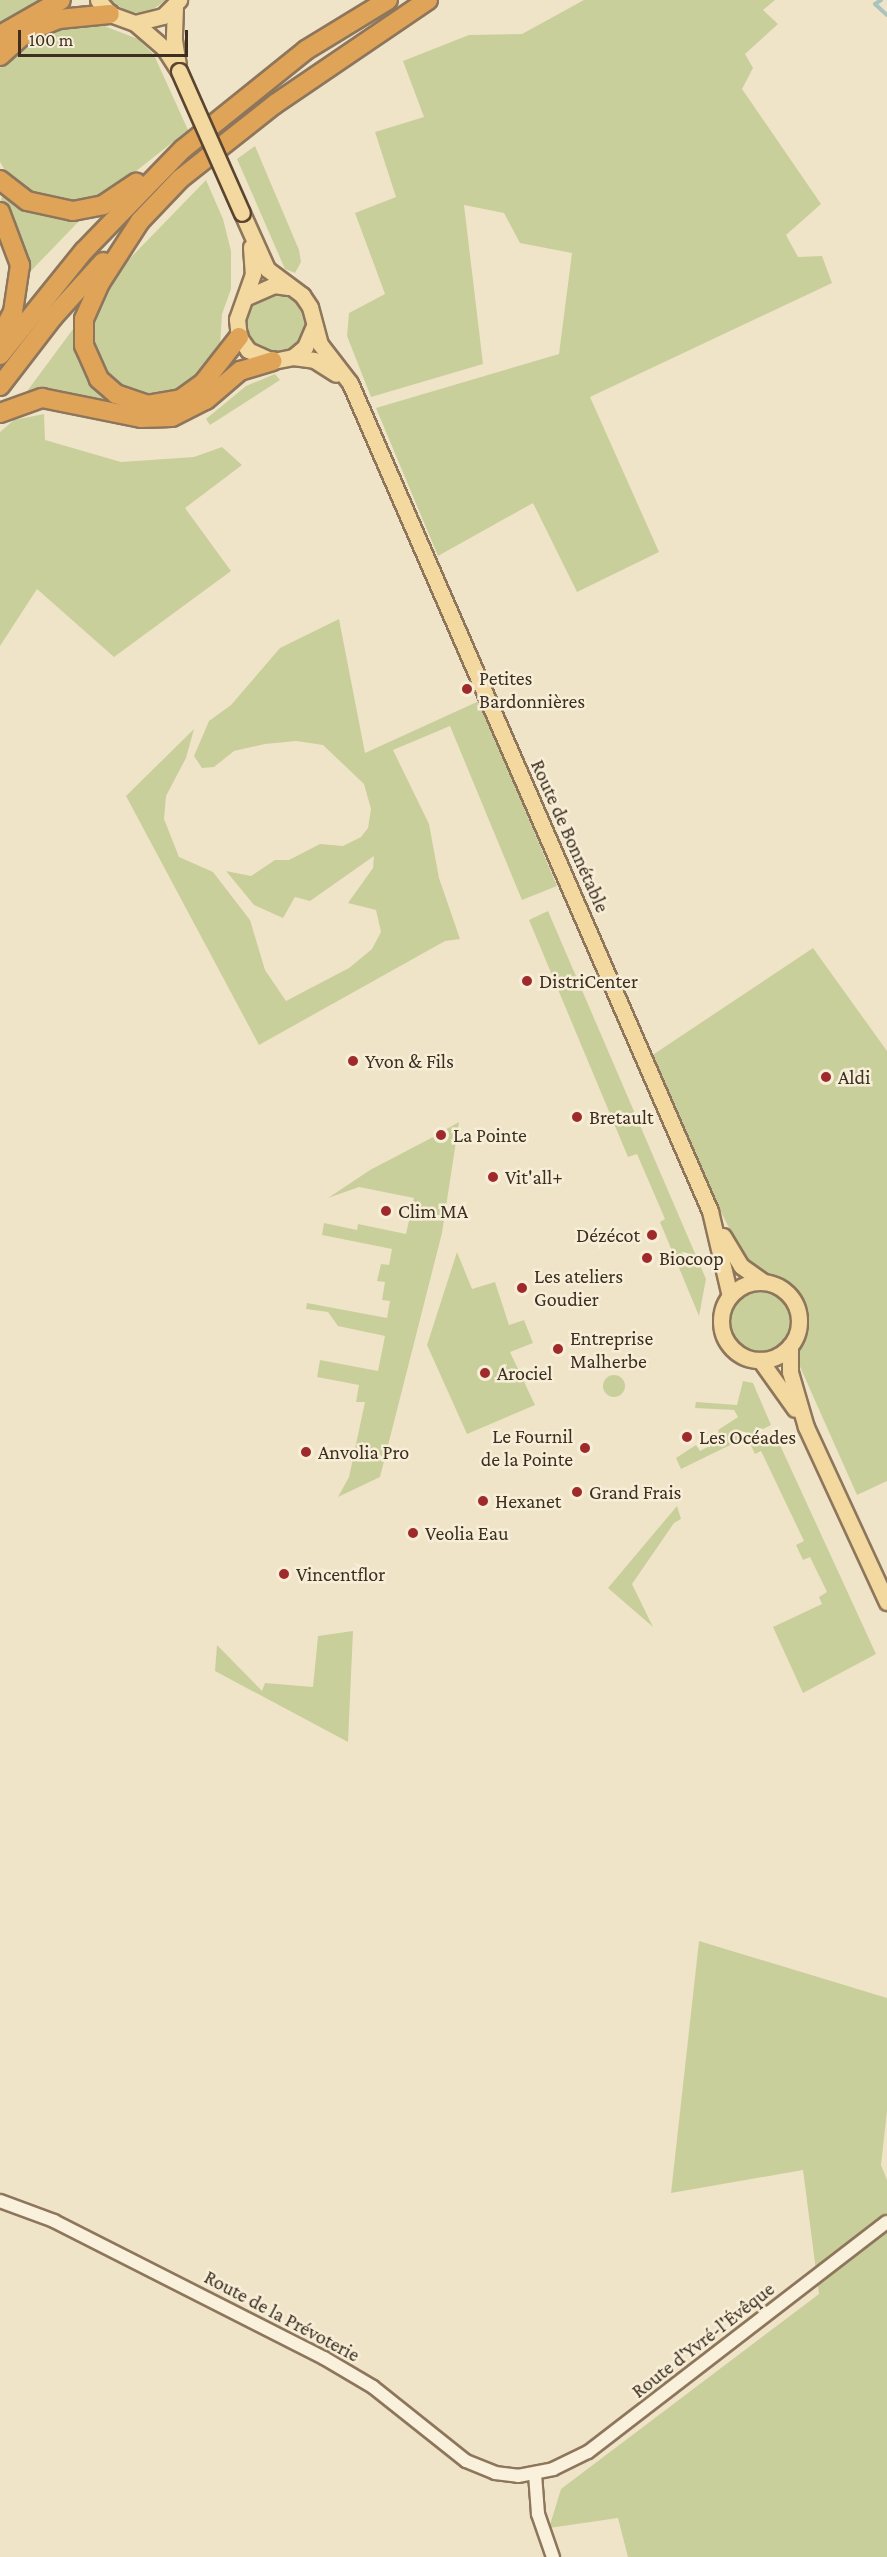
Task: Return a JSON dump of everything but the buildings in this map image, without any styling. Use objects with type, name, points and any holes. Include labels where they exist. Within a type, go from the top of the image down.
[{"type":"highway","points":[[0,35],[61,0]]},
{"type":"highway","points":[[0,180],[20,197],[43,207],[87,210],[116,198],[193,141],[306,50],[388,0]]},
{"type":"highway","points":[[0,386],[54,316],[180,179],[275,104],[428,0]]},
{"type":"highway","points":[[0,56],[21,37],[41,26],[104,7]]},
{"type":"highway","points":[[0,355],[84,251],[160,171],[193,141]]},
{"type":"highway","points":[[0,212],[20,265],[13,312],[0,336]]},
{"type":"highway","points":[[140,221],[100,283],[84,319],[84,346],[99,379],[131,401],[148,405],[173,401],[203,383],[239,337]]},
{"type":"highway","points":[[0,413],[42,398],[141,418],[172,417],[206,400],[240,371],[273,361]]},
{"type":"main road","points":[[135,23],[163,16],[177,3]]},
{"type":"main road","points":[[177,3],[174,40],[179,71]]},
{"type":"main road","points":[[104,7],[135,23],[164,48],[179,71],[242,213],[253,262],[247,297],[237,319],[239,337],[248,350],[273,361]]},
{"type":"main road","name":"Route de Bonnétable","points":[[242,213],[267,269],[310,307],[313,328],[327,355],[351,383],[355,397],[710,1211],[730,1296]]},
{"type":"main road","points":[[247,297],[274,285],[288,287]]},
{"type":"main road","points":[[292,357],[304,347],[313,328]]},
{"type":"main road","name":"Route de Bonnétable","points":[[273,361],[292,357],[326,366],[355,397]]},
{"type":"main road","points":[[710,1211],[741,1266],[764,1282],[779,1287],[795,1305],[799,1326],[790,1346],[790,1372],[806,1427],[887,1602]]},
{"type":"main road","points":[[764,1282],[746,1285],[730,1296],[721,1316],[724,1337],[739,1354],[760,1360],[775,1357],[790,1346]]},
{"type":"main road","points":[[760,1360],[806,1427]]},
{"type":"street","name":"Route de la Prévoterie","points":[[0,2201],[65,2227],[324,2358],[373,2387],[466,2461],[495,2473],[535,2475]]},
{"type":"street","name":"Route d'Yvré-l'Évêque","points":[[535,2475],[566,2464],[609,2438],[887,2222]]},
{"type":"street","points":[[535,2475],[538,2514],[553,2557]]},
{"type":"green space","points":[[0,0],[40,0],[0,24]]},
{"type":"green space","points":[[110,0],[166,0],[151,11],[138,13],[126,11]]},
{"type":"green space","points":[[584,0],[775,0],[763,10],[778,24],[745,54],[753,68],[742,89],[821,204],[786,235],[798,257],[822,256],[832,283],[590,397],[659,552],[577,592],[533,503],[438,556],[376,408],[559,354],[572,253],[520,243],[504,213],[464,205],[483,364],[371,397],[347,336],[349,313],[385,294],[355,213],[396,197],[375,132],[424,117],[403,61],[469,35],[522,34]]},
{"type":"green space","points":[[94,22],[138,39],[154,55],[188,130],[116,187],[82,202],[50,201],[30,192],[6,172],[0,162],[0,68],[14,47],[41,34]]},
{"type":"green space","points":[[255,146],[299,250],[301,262],[295,273],[285,269],[237,159]]},
{"type":"green space","points":[[206,180],[223,219],[231,251],[231,289],[222,314],[220,347],[210,364],[182,387],[148,396],[133,392],[116,383],[101,367],[89,334],[91,318],[107,282]]},
{"type":"green space","points":[[3,194],[33,211],[82,218],[27,275],[21,237],[0,202]]},
{"type":"green space","points":[[275,293],[292,298],[300,306],[305,323],[300,340],[292,348],[275,353],[258,348],[250,340],[245,323],[250,306],[258,298]]},
{"type":"green space","points":[[76,325],[77,346],[131,408],[63,392],[25,394]]},
{"type":"green space","points":[[275,374],[280,380],[210,425],[206,419],[246,386]]},
{"type":"green space","points":[[44,414],[45,440],[121,462],[194,457],[222,447],[242,465],[185,508],[231,571],[114,657],[37,589],[0,646],[0,432],[14,420]]},
{"type":"green space","points":[[339,619],[365,753],[479,701],[557,886],[522,900],[450,726],[393,750],[429,824],[439,878],[460,939],[445,941],[259,1045],[126,796],[194,729],[186,758],[166,796],[164,819],[179,857],[213,872],[250,920],[265,970],[286,1001],[349,968],[372,949],[381,932],[376,910],[348,903],[373,868],[374,856],[310,901],[295,897],[283,918],[254,905],[226,871],[251,876],[275,860],[289,860],[320,844],[343,846],[361,837],[368,828],[371,809],[364,784],[323,745],[296,741],[265,744],[234,751],[214,767],[202,768],[194,756],[209,721],[231,705],[280,648]]},
{"type":"green space","points":[[548,911],[706,1279],[699,1316],[660,1222],[665,1219],[637,1154],[628,1157],[529,920]]},
{"type":"green space","points":[[813,948],[887,1051],[887,1481],[857,1495],[797,1360],[807,1328],[800,1293],[785,1280],[754,1269],[744,1258],[645,1060]]},
{"type":"green space","points":[[459,1122],[442,1233],[380,1477],[338,1497],[349,1477],[365,1402],[356,1402],[359,1385],[317,1377],[320,1360],[378,1371],[385,1336],[338,1326],[328,1312],[306,1309],[307,1303],[387,1318],[390,1301],[382,1300],[385,1282],[377,1281],[381,1264],[389,1265],[392,1249],[322,1235],[324,1223],[357,1230],[358,1224],[406,1234],[414,1198],[359,1187],[328,1198],[370,1170],[437,1135],[439,1138],[444,1135],[443,1131]]},
{"type":"green space","points":[[457,1252],[472,1289],[495,1282],[509,1325],[524,1320],[533,1343],[510,1352],[535,1405],[467,1434],[427,1345]]},
{"type":"green space","points":[[760,1290],[772,1292],[783,1299],[790,1310],[792,1322],[790,1334],[783,1345],[772,1352],[760,1354],[748,1352],[737,1345],[730,1334],[728,1322],[730,1310],[737,1299],[748,1292]]},
{"type":"green space","points":[[614,1375],[622,1378],[625,1386],[622,1394],[614,1397],[606,1394],[603,1386],[606,1378]]},
{"type":"green space","points":[[743,1381],[753,1383],[771,1425],[681,1469],[676,1458],[696,1445],[700,1451],[721,1440],[718,1430],[738,1417],[734,1410],[695,1408],[696,1402],[737,1405]]},
{"type":"green space","points":[[774,1432],[876,1654],[803,1693],[773,1627],[822,1604],[819,1597],[827,1592],[810,1557],[803,1560],[796,1545],[804,1541],[761,1451],[755,1454],[750,1443]]},
{"type":"green space","points":[[677,1506],[681,1519],[674,1523],[632,1584],[653,1627],[608,1588]]},
{"type":"green space","points":[[353,1631],[348,1742],[215,1671],[217,1645],[262,1691],[265,1683],[313,1687],[318,1636]]},
{"type":"green space","points":[[699,1941],[887,1998],[887,2111],[881,2165],[887,2180],[887,2557],[628,2557],[618,2518],[549,2528],[561,2489],[819,2294],[803,2170],[671,2193]]},
{"type":"waterway","points":[[881,0],[875,4],[887,15]]},
{"type":"place","name":"Petites Bardonnières","points":[[467,689]]},
{"type":"place","name":"DistriCenter","points":[[527,981]]},
{"type":"place","name":"Yvon & Fils","points":[[353,1061]]},
{"type":"place","name":"Aldi","points":[[826,1077]]},
{"type":"place","name":"Bretault","points":[[577,1117]]},
{"type":"place","name":"La Pointe","points":[[441,1135]]},
{"type":"place","name":"Vit'all+","points":[[493,1177]]},
{"type":"place","name":"Clim MA","points":[[386,1211]]},
{"type":"place","name":"Dézécot","points":[[652,1235]]},
{"type":"place","name":"Biocoop","points":[[647,1258]]},
{"type":"place","name":"Les ateliers Goudier","points":[[522,1288]]},
{"type":"place","name":"Entreprise Malherbe","points":[[558,1349]]},
{"type":"place","name":"Arociel","points":[[485,1373]]},
{"type":"place","name":"Les Océades","points":[[687,1437]]},
{"type":"place","name":"Le Fournil de la Pointe","points":[[585,1448]]},
{"type":"place","name":"Anvolia Pro","points":[[306,1452]]},
{"type":"place","name":"Grand Frais","points":[[577,1492]]},
{"type":"place","name":"Hexanet","points":[[483,1501]]},
{"type":"place","name":"Veolia Eau","points":[[413,1533]]},
{"type":"place","name":"Vincentflor","points":[[284,1574]]}]
